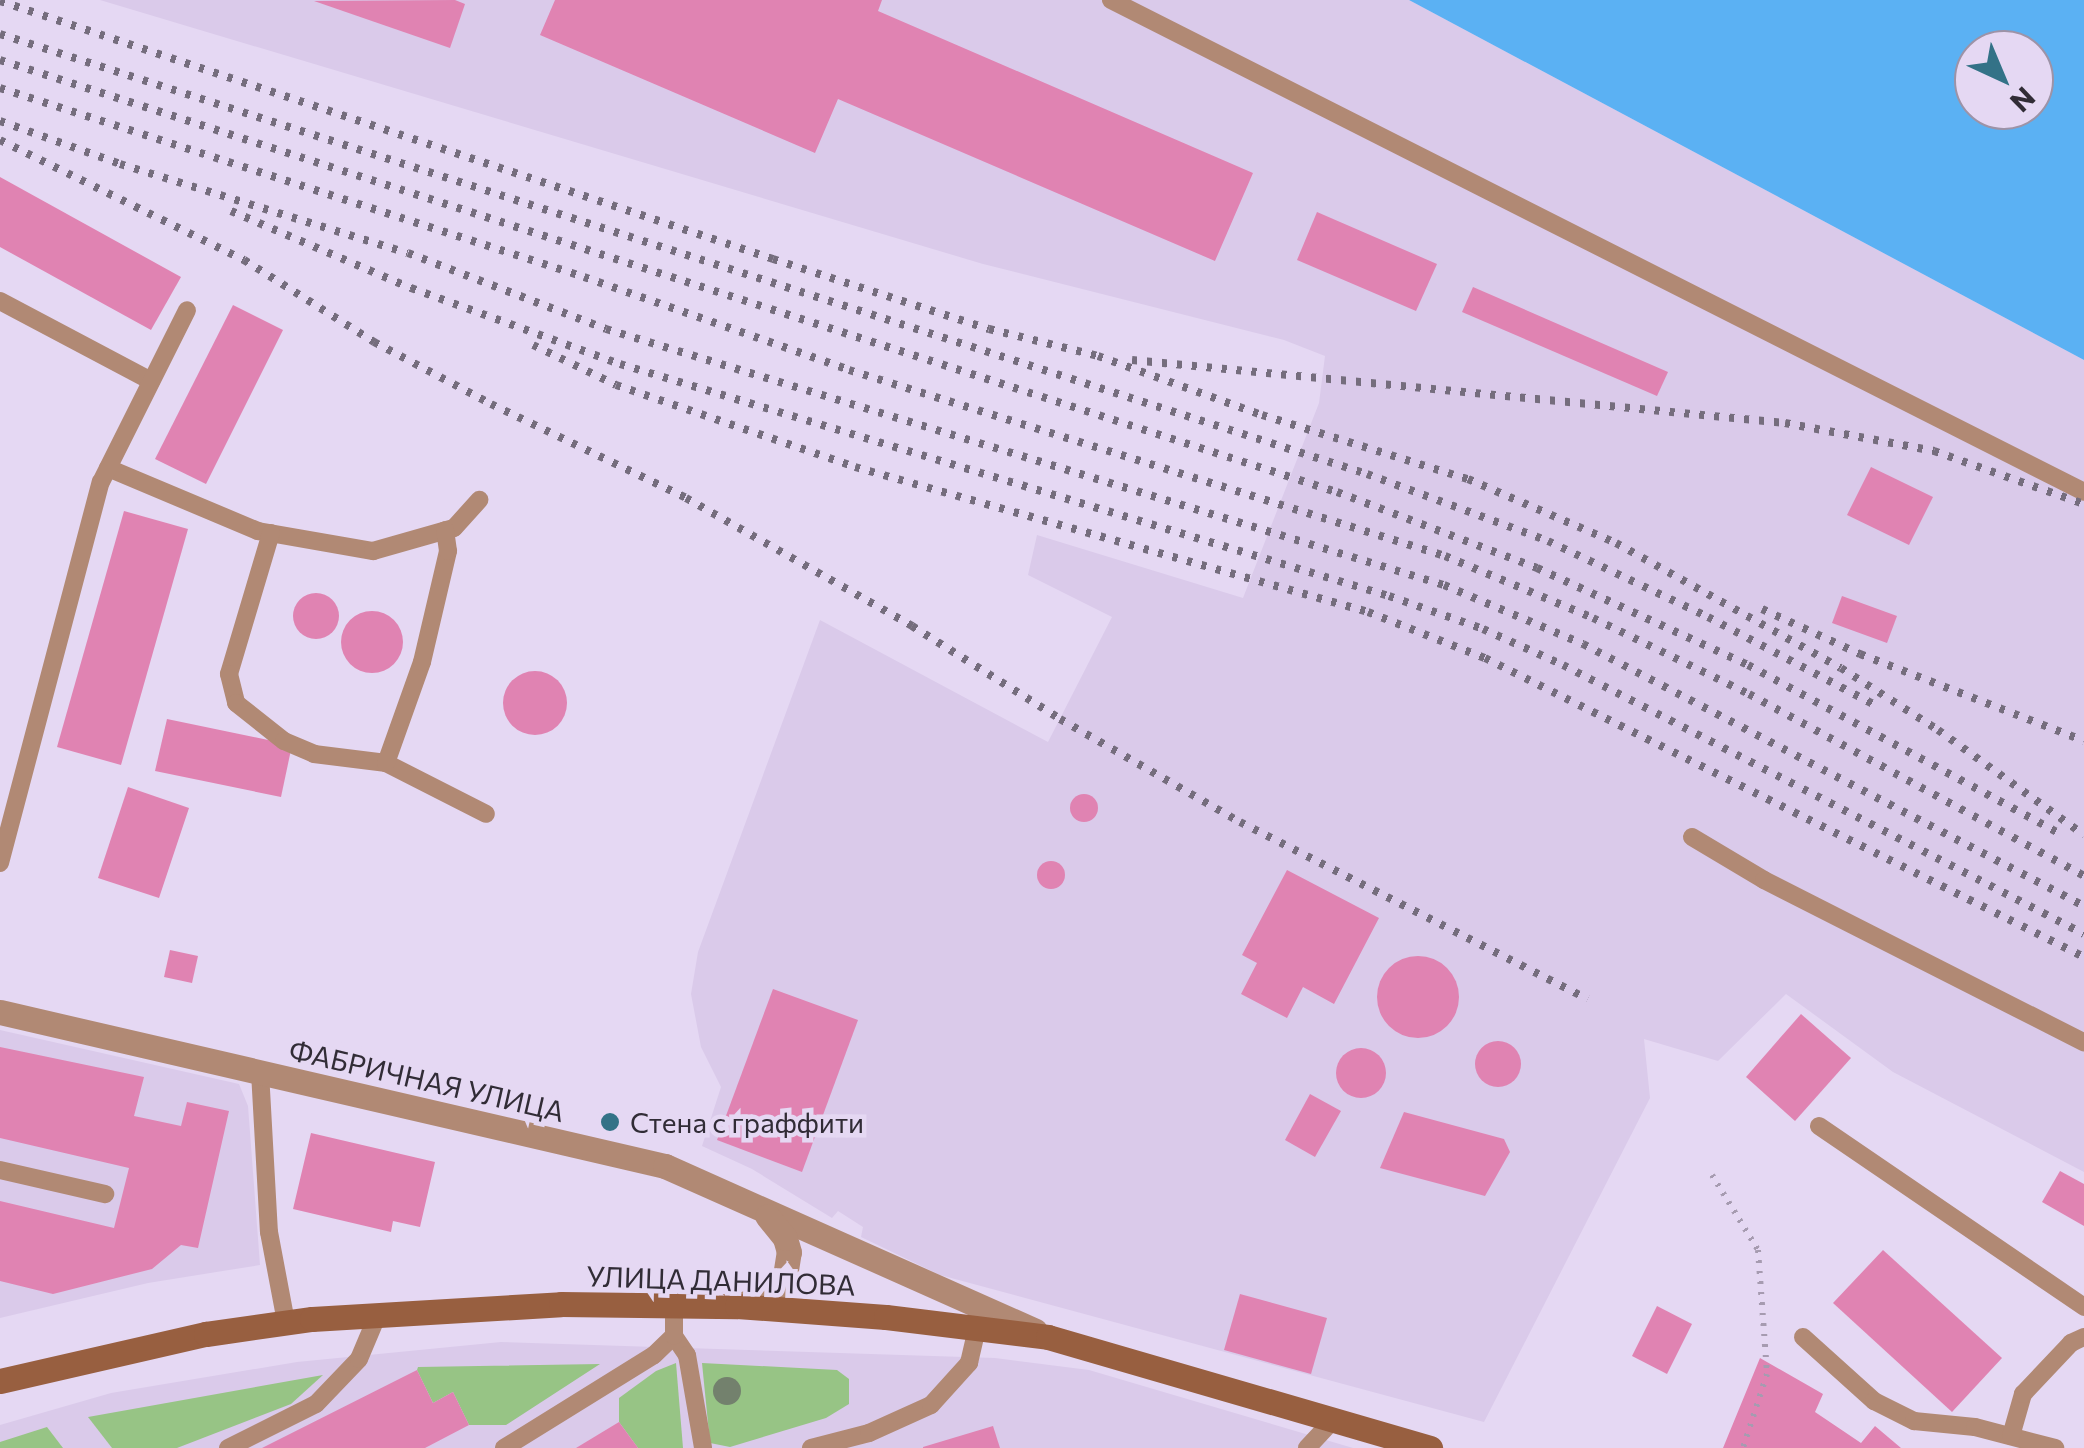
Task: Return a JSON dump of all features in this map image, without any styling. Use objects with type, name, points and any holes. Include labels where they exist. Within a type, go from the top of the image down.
[{"type":"street","name":"ФАБРИЧНАЯ УЛИЦА","points":[[0,1012],[665,1166],[1048,1338]]},
{"type":"street","points":[[737,1306],[771,1296],[785,1276],[789,1252],[785,1238],[763,1213]]},
{"type":"street","name":"УЛИЦА ДАНИЛОВА","points":[[0,1381],[133,1349],[286,1322],[378,1314],[674,1304],[737,1306],[1048,1338],[1430,1448]]},
{"type":"lane","points":[[1112,0],[2084,492]]},
{"type":"lane","points":[[0,301],[151,381]]},
{"type":"lane","points":[[1,854],[108,468],[187,310]]},
{"type":"lane","points":[[108,468],[271,534],[372,550],[454,528],[479,500]]},
{"type":"lane","points":[[386,763],[422,662],[448,550],[445,530]]},
{"type":"lane","points":[[271,534],[229,674],[236,703],[284,741],[314,754],[386,763],[486,814]]},
{"type":"lane","points":[[1692,838],[1764,880],[2084,1042]]},
{"type":"lane","points":[[260,1072],[270,1232],[286,1322]]},
{"type":"lane","points":[[1820,1126],[2084,1306]]},
{"type":"lane","points":[[0,1170],[105,1194]]},
{"type":"lane","points":[[674,1304],[674,1336],[687,1355],[703,1448]]},
{"type":"lane","points":[[228,1448],[316,1404],[359,1359],[378,1314]]},
{"type":"lane","points":[[811,1448],[869,1432],[932,1405],[969,1363],[977,1328]]},
{"type":"lane","points":[[504,1448],[654,1355],[674,1336]]},
{"type":"lane","points":[[1803,1337],[1874,1401],[1914,1421],[1975,1426],[2055,1448]]},
{"type":"lane","points":[[2011,1436],[2024,1394],[2070,1343],[2084,1338]]},
{"type":"lane","points":[[1307,1448],[1333,1420]]},
{"type":"path","points":[[1712,1175],[1758,1250],[1767,1374],[1743,1448]]},
{"type":"shaded area","points":[[100,0],[1409,0],[2084,360],[2084,1172],[1893,1072],[1786,994],[1718,1061],[1644,1039],[1650,1098],[1484,1422],[940,1275],[861,1237],[863,1227],[838,1211],[832,1218],[752,1169],[702,1146],[721,1087],[701,1047],[691,994],[698,952],[820,620],[1048,742],[1112,617],[1028,575],[1037,535],[1243,598],[1319,403],[1325,356],[1284,340],[983,264]]},
{"type":"shaded area","points":[[0,1030],[239,1084],[248,1106],[260,1265],[148,1283],[0,1318]]},
{"type":"shaded area","points":[[501,1342],[995,1358],[1089,1370],[1353,1448],[0,1448],[0,1425],[111,1393],[297,1362]]},
{"type":"green space","points":[[676,1363],[683,1448],[638,1448],[619,1422],[619,1398],[656,1371]]},
{"type":"green space","points":[[702,1363],[837,1370],[849,1379],[849,1404],[826,1418],[730,1447],[710,1443]]},
{"type":"green space","points":[[600,1364],[506,1425],[469,1425],[453,1392],[433,1403],[417,1370],[418,1367]]},
{"type":"green space","points":[[323,1375],[291,1404],[177,1448],[112,1448],[88,1417]]},
{"type":"green space","points":[[47,1427],[63,1448],[0,1448],[0,1442]]},
{"type":"water","points":[[1409,0],[2084,0],[2084,360]]},
{"type":"building","points":[[455,0],[465,4],[450,48],[314,1]]},
{"type":"building","points":[[555,0],[882,0],[878,11],[1253,173],[1215,261],[838,99],[815,153],[540,35]]},
{"type":"building","points":[[0,177],[181,277],[151,330],[0,247]]},
{"type":"building","points":[[1317,212],[1437,264],[1416,311],[1297,260]]},
{"type":"building","points":[[1473,287],[1668,372],[1657,396],[1462,312]]},
{"type":"building","points":[[233,305],[283,330],[206,484],[155,459]]},
{"type":"building","points":[[1871,467],[1933,497],[1909,545],[1847,515]]},
{"type":"building","points":[[124,511],[188,529],[121,765],[57,747]]},
{"type":"building","points":[[316,593],[332,600],[339,616],[332,632],[316,639],[300,632],[293,616],[300,600]]},
{"type":"building","points":[[1842,596],[1897,616],[1887,643],[1832,623]]},
{"type":"building","points":[[372,611],[394,620],[403,642],[394,664],[372,673],[350,664],[341,642],[350,620]]},
{"type":"building","points":[[535,671],[558,680],[567,703],[558,726],[535,735],[512,726],[503,703],[512,680]]},
{"type":"building","points":[[167,719],[292,745],[281,797],[155,771]]},
{"type":"building","points":[[128,787],[189,808],[159,898],[98,878]]},
{"type":"building","points":[[1084,794],[1094,798],[1098,808],[1094,818],[1084,822],[1074,818],[1070,808],[1074,798]]},
{"type":"building","points":[[1051,861],[1061,865],[1065,875],[1061,885],[1051,889],[1041,885],[1037,875],[1041,865]]},
{"type":"building","points":[[1287,870],[1379,918],[1334,1004],[1303,987],[1287,1018],[1241,994],[1257,963],[1242,955]]},
{"type":"building","points":[[170,950],[198,956],[192,983],[164,977]]},
{"type":"building","points":[[1418,956],[1434,959],[1447,968],[1456,981],[1456,1013],[1447,1026],[1434,1035],[1418,1038],[1402,1035],[1389,1026],[1380,1013],[1377,997],[1380,981],[1389,968],[1402,959]]},
{"type":"building","points":[[773,989],[858,1020],[802,1172],[717,1140]]},
{"type":"building","points":[[1801,1014],[1851,1058],[1795,1121],[1746,1077]]},
{"type":"building","points":[[1498,1041],[1514,1048],[1521,1064],[1514,1080],[1498,1087],[1482,1080],[1475,1064],[1482,1048]]},
{"type":"building","points":[[0,1047],[144,1077],[134,1116],[181,1126],[187,1102],[229,1111],[198,1248],[181,1245],[152,1269],[53,1294],[0,1281],[0,1201],[114,1228],[129,1168],[0,1138]]},
{"type":"building","points":[[1361,1048],[1378,1056],[1386,1073],[1378,1090],[1361,1098],[1344,1090],[1336,1073],[1344,1056]]},
{"type":"building","points":[[1310,1094],[1341,1111],[1315,1157],[1285,1140]]},
{"type":"building","points":[[1404,1112],[1504,1139],[1510,1152],[1485,1196],[1380,1168]]},
{"type":"building","points":[[311,1133],[435,1162],[420,1227],[393,1221],[391,1232],[293,1209]]},
{"type":"building","points":[[2060,1171],[2084,1184],[2084,1226],[2042,1202]]},
{"type":"building","points":[[1883,1250],[2002,1358],[1952,1412],[1833,1303]]},
{"type":"building","points":[[1240,1294],[1327,1318],[1311,1374],[1224,1350]]},
{"type":"building","points":[[1657,1306],[1692,1324],[1667,1374],[1632,1356]]},
{"type":"building","points":[[1760,1358],[1823,1394],[1815,1412],[1861,1443],[1875,1426],[1901,1448],[1723,1448]]},
{"type":"building","points":[[417,1370],[433,1403],[453,1392],[469,1425],[425,1448],[262,1448]]},
{"type":"building","points":[[619,1422],[638,1448],[576,1448]]},
{"type":"building","points":[[993,1426],[1000,1448],[923,1448],[923,1447]]},
{"type":"railway","points":[[0,1],[773,259],[989,329],[1098,356],[1262,415],[1468,479],[1616,543],[1841,668],[1938,730],[2084,835]]},
{"type":"railway","points":[[0,34],[1367,474],[1548,541],[1708,617],[1875,705]]},
{"type":"railway","points":[[0,60],[1337,492],[1537,568],[1748,665],[2059,833]]},
{"type":"railway","points":[[0,88],[584,277],[849,370],[1445,556],[1593,618],[1749,694],[2084,876]]},
{"type":"railway","points":[[0,121],[120,164],[408,253],[606,329],[1444,585],[1583,644],[2084,906]]},
{"type":"railway","points":[[0,140],[244,260],[374,342],[491,404],[686,498],[912,626],[1060,719],[1240,822],[1588,999]]},
{"type":"railway","points":[[231,211],[411,288],[620,364],[1389,596],[1483,629],[1563,665],[2084,934]]},
{"type":"railway","points":[[533,345],[616,385],[855,467],[1368,612],[1485,658],[2084,957]]},
{"type":"railway","points":[[1132,360],[1785,423],[1934,451],[2084,504]]},
{"type":"railway","points":[[1762,609],[1860,654],[2084,741]]},
{"type":"place","name":"Стена с граффити","points":[[610,1122]]}]
